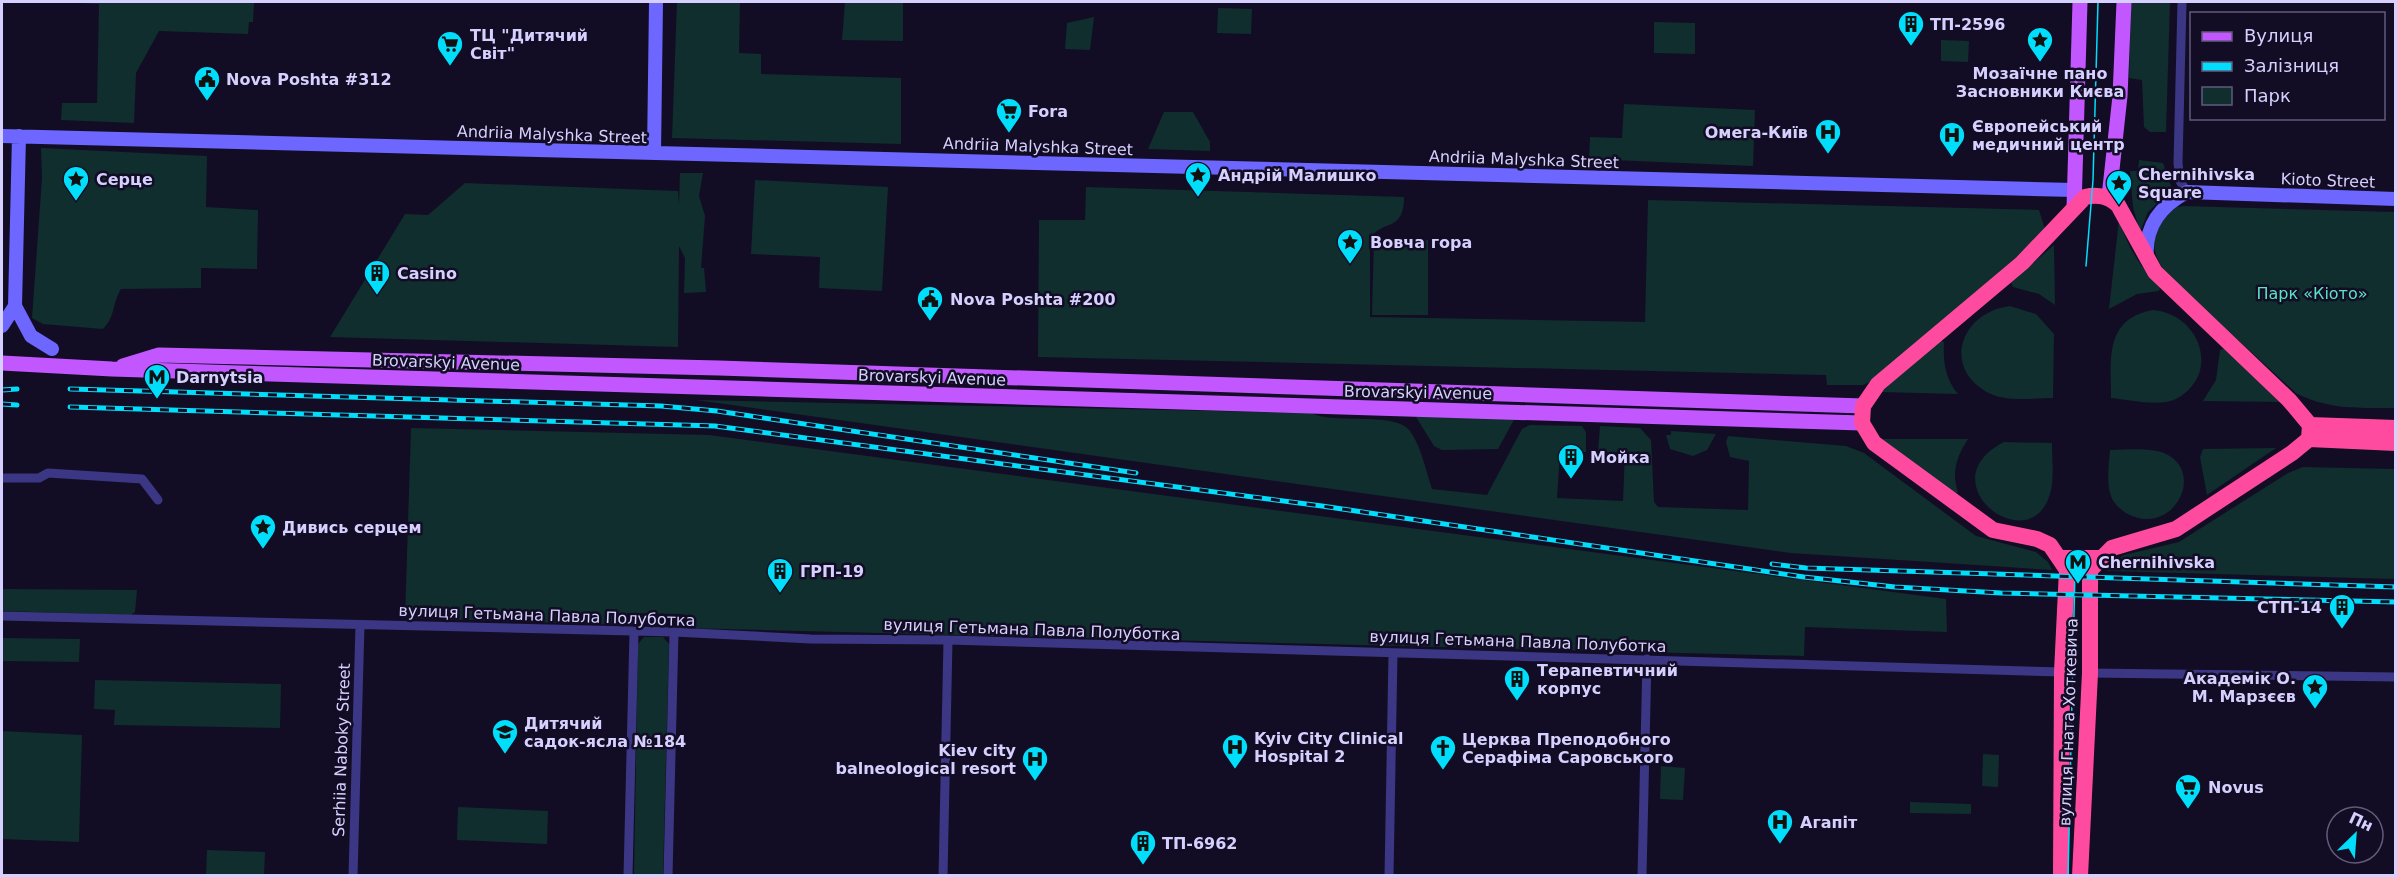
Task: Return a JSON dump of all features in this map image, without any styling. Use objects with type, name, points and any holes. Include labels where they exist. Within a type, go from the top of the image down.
[{"type":"highway","points":[[2309,432],[2289,400],[2155,272],[2147,261],[2124,214],[2109,197],[2085,197],[2022,263],[1878,384],[1862,415],[1874,442],[1979,523],[2006,535],[2037,539],[2050,545],[2064,564],[2095,564],[2112,548],[2176,529],[2292,453],[2309,432],[2396,428]]},
{"type":"highway","points":[[2309,432],[2396,443]]},
{"type":"highway","name":"вулиця Гната Хоткевича","points":[[2061,876],[2062,672],[2066,629],[2064,564]]},
{"type":"highway","name":"вулиця Гната Хоткевича","points":[[2080,876],[2090,673],[2089,628],[2095,564]]},
{"type":"main road","points":[[2073,208],[2080,2]]},
{"type":"main road","points":[[2109,197],[2120,96],[2124,2]]},
{"type":"main road","name":"Brovarskyi Avenue","points":[[112,369],[159,355],[742,369],[1862,415]]},
{"type":"main road","name":"Brovarskyi Avenue","points":[[2,363],[112,369],[1862,415]]},
{"type":"street","points":[[654,153],[656,2]]},
{"type":"street","points":[[2147,261],[2146,247],[2153,221],[2162,209],[2187,192],[2180,181],[2178,163],[2182,2]]},
{"type":"street","name":"Andriia Malyshka Street","points":[[2,136],[2074,190]]},
{"type":"street","points":[[19,136],[15,306],[31,336],[52,349]]},
{"type":"street","name":"Kioto Street","points":[[2187,192],[2396,199]]},
{"type":"street","points":[[2,326],[15,306]]},
{"type":"street","points":[[2,478],[39,478],[48,473],[134,478],[142,480],[158,500]]},
{"type":"street","name":"вулиця Гетьмана Павла Полуботка","points":[[2,616],[674,632],[811,639],[948,640],[2062,672]]},
{"type":"street","name":"Serhiia Naboky Street","points":[[352,876],[360,625]]},
{"type":"street","points":[[628,876],[634,632]]},
{"type":"street","points":[[668,876],[674,632]]},
{"type":"street","points":[[943,876],[948,640]]},
{"type":"street","points":[[1389,876],[1393,653]]},
{"type":"street","points":[[1642,876],[1647,659]]},
{"type":"street","points":[[2090,673],[2396,677]]},
{"type":"green space","points":[[61,2],[254,2],[253,22],[249,22],[248,34],[159,31],[136,73],[134,123],[61,120],[62,103],[97,103],[99,4]]},
{"type":"green space","points":[[677,2],[740,2],[739,53],[761,54],[761,74],[901,78],[901,144],[672,138]]},
{"type":"green space","points":[[845,2],[903,2],[903,41],[842,40]]},
{"type":"green space","points":[[2131,2],[2170,2],[2166,132],[2150,132],[2144,127],[2142,80],[2129,78]]},
{"type":"green space","points":[[1218,8],[1252,9],[1251,34],[1217,33]]},
{"type":"green space","points":[[1094,17],[1090,50],[1065,49],[1067,23]]},
{"type":"green space","points":[[1654,22],[1695,23],[1695,54],[1654,53]]},
{"type":"green space","points":[[1941,40],[1969,41],[1968,62],[1941,61]]},
{"type":"green space","points":[[1624,104],[1755,110],[1753,166],[1589,159],[1590,137],[1622,138]]},
{"type":"green space","points":[[1164,112],[1193,112],[1210,142],[1210,151],[1148,149]]},
{"type":"green space","points":[[41,148],[207,156],[206,207],[258,210],[257,269],[201,268],[201,288],[121,289],[110,319],[103,329],[43,324],[32,318],[42,178]]},
{"type":"green space","points":[[2139,160],[2163,163],[2172,189],[2148,212],[2140,232],[2133,207],[2130,171],[2138,171]]},
{"type":"green space","points":[[680,173],[703,173],[699,196],[705,216],[701,268],[704,268],[706,292],[684,293],[685,258],[679,246],[678,347],[330,337],[405,214],[428,215],[465,183],[678,191],[679,205]]},
{"type":"green space","points":[[755,180],[888,187],[882,291],[819,288],[820,257],[751,254]]},
{"type":"green space","points":[[1086,187],[1404,197],[1400,216],[1396,221],[1375,233],[1370,240],[1370,317],[1645,322],[1648,200],[2039,210],[2045,229],[2039,240],[1872,381],[1863,385],[1827,385],[1826,375],[1038,357],[1039,220],[1085,220]]},
{"type":"green space","name":"Парк «Кіото»","points":[[2183,206],[2395,212],[2395,408],[2357,408],[2332,405],[2308,399],[2296,393],[2167,275],[2157,256],[2154,240],[2160,225],[2172,208]]},
{"type":"green space","points":[[2119,220],[2135,256],[2160,288],[2159,291],[2137,294],[2109,309]]},
{"type":"green space","points":[[1374,239],[1428,240],[1428,315],[1372,315]]},
{"type":"green space","points":[[2054,245],[2055,305],[2039,294],[2013,287],[2011,282]]},
{"type":"green space","points":[[2010,306],[2036,314],[2054,334],[2053,398],[2018,399],[1993,395],[1972,380],[1964,368],[1961,354],[1963,341],[1970,329],[1980,318],[1993,310]]},
{"type":"green space","points":[[2153,310],[2169,314],[2183,322],[2193,333],[2199,347],[2201,361],[2198,375],[2190,388],[2176,399],[2169,401],[2144,402],[2111,398],[2111,355],[2118,332],[2126,322],[2137,315]]},
{"type":"green space","points":[[1938,340],[1944,342],[1946,370],[1958,394],[1881,392]]},
{"type":"green space","points":[[2226,348],[2283,402],[2203,401],[2216,380],[2220,350]]},
{"type":"green space","points":[[696,400],[1311,413],[1335,418],[1392,421],[1403,425],[1414,437],[1432,489],[1487,495],[1522,429],[1530,425],[1582,426],[1586,432],[1586,452],[1560,452],[1557,498],[1623,501],[1625,452],[1598,453],[1600,426],[1640,428],[1651,440],[1654,502],[1658,507],[1748,510],[1749,461],[1730,457],[1726,442],[1728,436],[1846,446],[1864,453],[1976,536],[2036,552],[2048,562],[2052,570],[1791,553]]},
{"type":"green space","points":[[1416,417],[1515,418],[1498,449],[1442,450],[1434,446]]},
{"type":"green space","points":[[411,428],[709,435],[1946,599],[1947,632],[1805,627],[1804,656],[682,628],[682,614],[627,613],[626,625],[405,618]]},
{"type":"green space","points":[[1671,431],[1716,434],[1707,450],[1693,456],[1670,449],[1666,435],[1671,435]]},
{"type":"green space","points":[[1882,439],[1968,439],[1956,465],[1955,478],[1958,492],[1954,495]]},
{"type":"green space","points":[[2004,442],[2052,443],[2051,490],[2041,511],[2025,520],[2008,519],[1991,510],[1979,495],[1975,477],[1982,459]]},
{"type":"green space","points":[[2276,448],[2207,495],[2200,457],[2203,449]]},
{"type":"green space","points":[[2110,450],[2153,450],[2166,454],[2178,463],[2183,475],[2183,488],[2178,501],[2169,511],[2157,518],[2142,519],[2126,513],[2117,506],[2109,491]]},
{"type":"green space","points":[[2303,467],[2395,469],[2395,579],[2107,571],[2108,565],[2124,555],[2179,542],[2288,473]]},
{"type":"green space","points":[[2,589],[137,590],[135,612],[131,615],[2,611]]},
{"type":"green space","points":[[644,637],[663,637],[669,644],[663,875],[634,875],[638,644]]},
{"type":"green space","points":[[2,638],[80,639],[79,662],[2,661]]},
{"type":"green space","points":[[95,680],[281,684],[280,728],[114,725],[115,710],[94,709]]},
{"type":"green space","points":[[2,731],[82,735],[79,842],[2,839]]},
{"type":"green space","points":[[1983,754],[1999,755],[1998,787],[1982,786]]},
{"type":"green space","points":[[1661,766],[1685,768],[1683,800],[1660,799]]},
{"type":"green space","points":[[1910,802],[1971,804],[1971,814],[1910,813]]},
{"type":"green space","points":[[458,807],[548,811],[547,844],[457,840]]},
{"type":"green space","points":[[207,850],[265,852],[264,875],[206,875]]},
{"type":"tram line","points":[[2086,266],[2093,180],[2098,2]]},
{"type":"tram line","points":[[2068,876],[2075,569]]},
{"type":"railway","points":[[2,390],[17,389]]},
{"type":"railway","points":[[70,389],[661,406],[717,411],[1136,473]]},
{"type":"railway","points":[[2,404],[17,405]]},
{"type":"railway","points":[[70,407],[715,426],[1322,506],[1804,577],[1895,587],[2001,593],[2396,602]]},
{"type":"railway","points":[[1772,564],[1806,568],[2396,587]]},
{"type":"place","name":"ТП-2596","points":[[1911,47]]},
{"type":"place","name":"Мозаїчне пано Засновники Києва","points":[[2040,63]]},
{"type":"place","name":"ТЦ \"Дитячий Світ\"","points":[[450,67]]},
{"type":"place","name":"Nova Poshta #312","points":[[207,102]]},
{"type":"place","name":"Fora","points":[[1009,134]]},
{"type":"place","name":"Омега-Київ","points":[[1828,155]]},
{"type":"place","name":"Європейський медичний центр","points":[[1952,158]]},
{"type":"place","name":"Андрій Малишко","points":[[1198,198]]},
{"type":"place","name":"Серце","points":[[76,202]]},
{"type":"place","name":"Chernihivska Square","points":[[2119,206]]},
{"type":"place","name":"Вовча гора","points":[[1350,265]]},
{"type":"place","name":"Casino","points":[[377,296]]},
{"type":"place","name":"Nova Poshta #200","points":[[930,322]]},
{"type":"place","name":"Darnytsia","points":[[157,400]]},
{"type":"place","name":"Мойка","points":[[1571,480]]},
{"type":"place","name":"Дивись серцем","points":[[263,550]]},
{"type":"place","name":"Chernihivska","points":[[2078,585]]},
{"type":"place","name":"ГРП-19","points":[[780,594]]},
{"type":"place","name":"СТП-14","points":[[2342,630]]},
{"type":"place","name":"Терапевтичний корпус","points":[[1517,702]]},
{"type":"place","name":"Академік О. М. Марзєєв","points":[[2315,710]]},
{"type":"place","name":"Дитячий садок-ясла №184","points":[[505,755]]},
{"type":"place","name":"Kyiv City Clinical Hospital 2","points":[[1235,770]]},
{"type":"place","name":"Церква Преподобного Серафіма Саровського","points":[[1443,771]]},
{"type":"place","name":"Kiev city balneological resort","points":[[1035,782]]},
{"type":"place","name":"Novus","points":[[2188,810]]},
{"type":"place","name":"Агапіт","points":[[1780,845]]},
{"type":"place","name":"ТП-6962","points":[[1143,866]]}]
